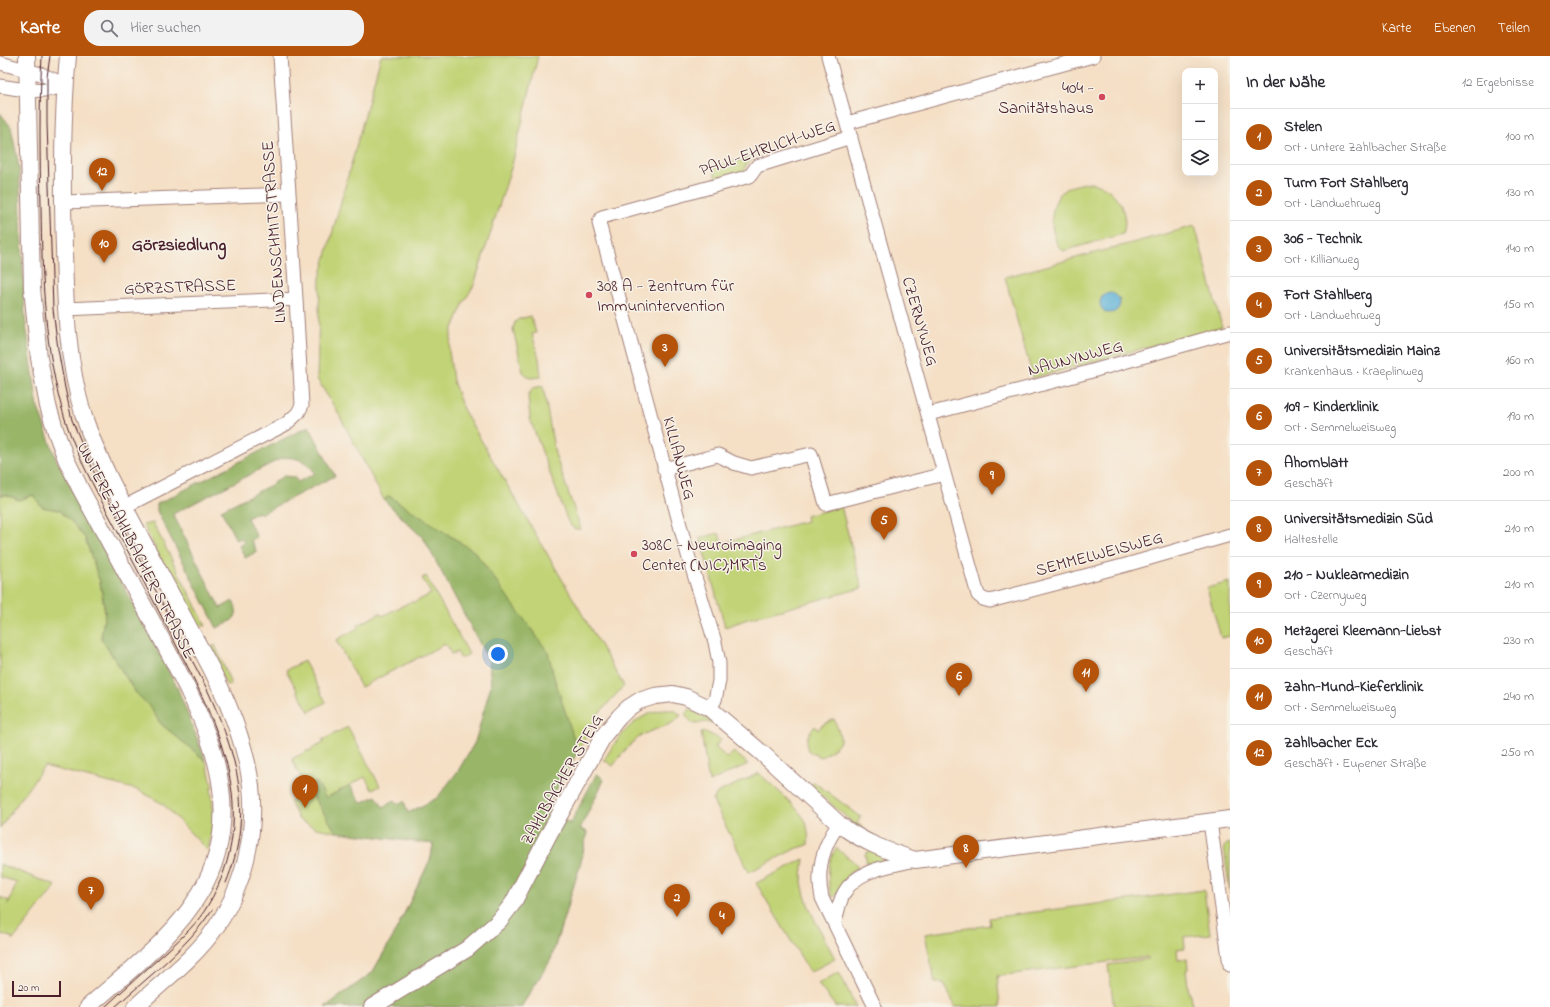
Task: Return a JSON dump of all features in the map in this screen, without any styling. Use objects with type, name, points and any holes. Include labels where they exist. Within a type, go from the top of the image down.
[{"type":"street","name":"UNTERE ZAHLBACHER STRASSE","points":[[68,56],[62,202],[65,309],[76,387],[84,417],[106,472],[224,695],[248,764],[252,801],[249,845],[244,870],[228,908],[215,929],[199,949],[135,1007]]},
{"type":"street","name":"LINDENSCHMITSTRASSE","points":[[124,507],[286,424],[298,413],[302,405],[280,56]]},
{"type":"street","name":"CZERNYWEG","points":[[828,56],[929,414],[978,595]]},
{"type":"street","name":"PAUL-EHRLICH-WEG","points":[[847,124],[1093,56]]},
{"type":"street","points":[[0,63],[27,63],[66,85]]},
{"type":"street","name":"UNTERE ZAHLBACHER STRASSE","points":[[27,63],[32,288],[39,358],[48,406],[66,459],[80,488],[185,684],[206,728],[219,772],[222,789],[222,818],[218,848],[201,892],[177,924],[145,956],[88,1007]]},
{"type":"street","points":[[0,86],[27,91],[47,91],[66,85]]},
{"type":"street","name":"PAUL-EHRLICH-WEG","points":[[602,217],[750,176],[757,166],[851,137]]},
{"type":"street","points":[[62,202],[289,194]]},
{"type":"street","name":"KILLIANWEG","points":[[602,217],[599,223],[664,469],[719,663],[719,681],[715,700],[709,708]]},
{"type":"street","name":"GÖRZSTRASSE","points":[[65,309],[296,299]]},
{"type":"street","name":"NAUNYNWEG","points":[[929,414],[1085,373],[1230,332]]},
{"type":"street","points":[[664,469],[718,455],[734,463],[750,468],[811,454],[826,504],[944,474]]},
{"type":"street","name":"SEMMELWEISWEG","points":[[978,595],[990,601],[1126,565],[1230,535]]},
{"type":"street","name":"ZAHLBACHER STEIG","points":[[372,1007],[467,949],[500,921],[513,903],[550,832],[598,746],[619,716],[628,708],[640,701],[655,696],[673,694],[686,697],[709,708],[757,749],[839,824],[863,840],[882,849],[915,860]]},
{"type":"street","points":[[835,923],[840,901],[844,893],[855,880],[867,872],[915,860],[1230,819]]},
{"type":"street","points":[[1210,822],[1230,965]]},
{"type":"street","points":[[839,824],[832,834],[823,854],[819,873],[819,884],[822,898],[875,1007]]},
{"type":"green space","points":[[381,56],[538,56],[512,165],[474,285],[463,304],[452,331],[449,351],[453,381],[463,409],[624,686],[599,713],[545,810],[587,832],[581,862],[551,959],[521,1007],[325,1007],[372,973],[393,937],[431,858],[433,844],[541,805],[490,661],[424,539],[384,500],[337,411],[317,379],[320,278]]},
{"type":"green space","points":[[0,113],[11,127],[19,167],[25,318],[38,408],[56,459],[177,687],[206,761],[160,723],[151,708],[136,693],[101,638],[105,612],[100,582],[85,538],[72,522],[59,510],[42,507],[33,495],[19,500],[7,495],[0,495]]},
{"type":"green space","points":[[755,156],[746,165],[743,175],[717,182],[713,167]]},
{"type":"green space","points":[[1085,183],[1103,187],[1111,192],[1117,199],[1122,207],[1124,216],[1125,225],[1123,234],[1063,251],[1058,245],[1053,230],[1052,213],[1054,205],[1057,198],[1064,190]]},
{"type":"green space","points":[[1195,226],[1222,327],[1033,378],[1005,277]]},
{"type":"green space","points":[[531,316],[536,333],[532,334],[539,358],[541,377],[530,378],[523,372],[513,329],[515,322],[519,319]]},
{"type":"green space","points":[[543,386],[555,454],[581,529],[574,529],[568,522],[530,419],[528,395],[533,388]]},
{"type":"green space","points":[[309,426],[335,476],[260,514],[259,512],[247,518],[257,537],[251,540],[256,552],[245,558],[239,546],[244,543],[241,538],[236,540],[221,510],[273,484],[273,482],[284,476],[294,477],[298,482],[315,473],[305,462],[292,458],[282,458],[173,514],[220,608],[233,601],[236,616],[231,621],[217,628],[157,511],[157,504]]},
{"type":"green space","points":[[0,495],[7,495],[19,500],[33,495],[42,507],[59,510],[72,522],[85,538],[100,582],[105,612],[101,638],[136,693],[151,708],[160,723],[206,761],[213,787],[211,787],[214,819],[208,851],[163,804],[138,790],[44,766],[0,828]]},
{"type":"green space","points":[[389,496],[475,552],[548,652],[554,677],[578,751],[545,810],[570,824],[597,773],[604,780],[580,829],[587,832],[581,862],[551,959],[521,1007],[325,1007],[372,973],[393,937],[431,858],[433,844],[336,832],[307,787],[317,782],[326,798],[350,785],[361,803],[376,796],[383,807],[395,800],[397,804],[404,801],[408,813],[437,798],[458,771],[475,742],[491,685],[489,661],[424,539],[384,500]]},
{"type":"green space","points":[[841,506],[862,588],[748,619],[725,627],[700,538],[719,533],[722,543],[807,521],[806,516]]},
{"type":"green space","points":[[153,523],[206,626],[196,625],[143,525]]},
{"type":"green space","points":[[426,576],[469,654],[461,659],[457,652],[452,655],[445,644],[361,687],[336,640],[358,628],[357,626],[380,613],[382,616],[412,601],[413,603],[431,594],[422,578]]},
{"type":"green space","points":[[1230,582],[1230,636],[1221,638],[1207,588]]},
{"type":"green space","points":[[215,645],[231,684],[227,686],[209,649]]},
{"type":"green space","points":[[304,661],[326,702],[309,712],[286,670]]},
{"type":"green space","points":[[690,709],[713,722],[692,723],[685,714]]},
{"type":"green space","points":[[662,710],[674,710],[681,715],[668,725],[646,733],[637,739],[613,766],[604,760],[621,735],[628,728],[643,717]]},
{"type":"green space","points":[[834,719],[840,738],[838,745],[822,757],[810,752],[806,742],[811,731],[815,726],[818,730],[821,726]]},
{"type":"green space","points":[[348,727],[380,786],[372,790],[365,777],[326,798],[307,787],[292,759],[309,750],[310,752],[312,751],[311,749],[324,743],[322,740]]},
{"type":"green space","points":[[701,732],[710,734],[721,740],[715,747],[727,758],[734,752],[748,764],[709,782]]},
{"type":"green space","points":[[759,773],[801,814],[807,826],[808,845],[795,849],[749,872],[713,801],[717,793]]},
{"type":"green space","points":[[814,782],[861,817],[857,823],[863,827],[862,831],[812,787]]},
{"type":"green space","points":[[307,787],[336,832],[316,828],[299,820],[290,802]]},
{"type":"green space","points":[[1230,843],[1230,893],[1224,847]]},
{"type":"green space","points":[[836,848],[854,862],[858,868],[845,878],[833,897],[831,896],[828,877],[829,865]]},
{"type":"green space","points":[[870,851],[888,856],[887,860],[867,863],[865,854]]},
{"type":"green space","points":[[804,859],[802,880],[805,896],[812,914],[835,959],[810,972],[756,883]]},
{"type":"green space","points":[[0,864],[56,886],[13,940],[11,937],[0,934],[0,897],[9,901],[8,904],[17,882],[0,877]]},
{"type":"green space","points":[[1204,890],[1210,934],[1184,937],[1185,948],[1177,949],[1178,960],[1187,959],[1188,969],[1186,970],[1189,994],[1191,994],[1193,1007],[1114,1007],[1108,965],[1147,959],[1147,957],[997,976],[1000,1007],[955,1007],[944,983],[935,983],[925,934],[990,925],[989,918]]},
{"type":"green space","points":[[839,972],[856,1007],[836,1007],[818,984]]},
{"type":"water","points":[[1110,293],[1117,296],[1120,303],[1117,310],[1110,313],[1103,310],[1100,303],[1103,296]]},
{"type":"tram line","points":[[42,56],[40,132],[43,287],[48,341],[58,393],[74,445],[98,495],[204,700],[217,733],[227,767],[233,801],[232,835],[224,870],[204,912],[184,935],[105,1007]]},
{"type":"tram line","points":[[50,56],[47,77],[47,123],[53,309],[65,388],[72,420],[94,472],[207,689],[227,737],[239,784],[241,808],[235,857],[226,883]]},
{"type":"tram line","points":[[115,1007],[179,949],[191,937],[212,910]]},
{"type":"place","name":"404 - Sanitätshaus","points":[[1102,97]]},
{"type":"place","name":"Zahlbacher Eck","points":[[102,191]]},
{"type":"place","name":"Metzgerei Kleemann-Liebst","points":[[104,263]]},
{"type":"place","name":"308 A - Zentrum für Immunintervention","points":[[589,295]]},
{"type":"place","name":"306 - Technik","points":[[665,367]]},
{"type":"place","name":"210 - Nuklearmedizin","points":[[992,495]]},
{"type":"place","name":"Universitätsmedizin Mainz","points":[[884,540]]},
{"type":"place","name":"308C - Neuroimaging Center (NIC);MRTs","points":[[634,554]]},
{"type":"place","name":"Zahn-Mund-Kieferklinik","points":[[1086,692]]},
{"type":"place","name":"109 - Kinderklinik","points":[[959,696]]},
{"type":"place","name":"Stelen","points":[[305,808]]},
{"type":"place","name":"Universitätsmedizin Süd","points":[[966,868]]},
{"type":"place","name":"Ahornblatt","points":[[91,910]]},
{"type":"place","name":"Turm Fort Stahlberg","points":[[677,917]]},
{"type":"place","name":"Fort Stahlberg","points":[[722,935]]},
{"type":"district","name":"Görzsiedlung","points":[[179,244]]}]
